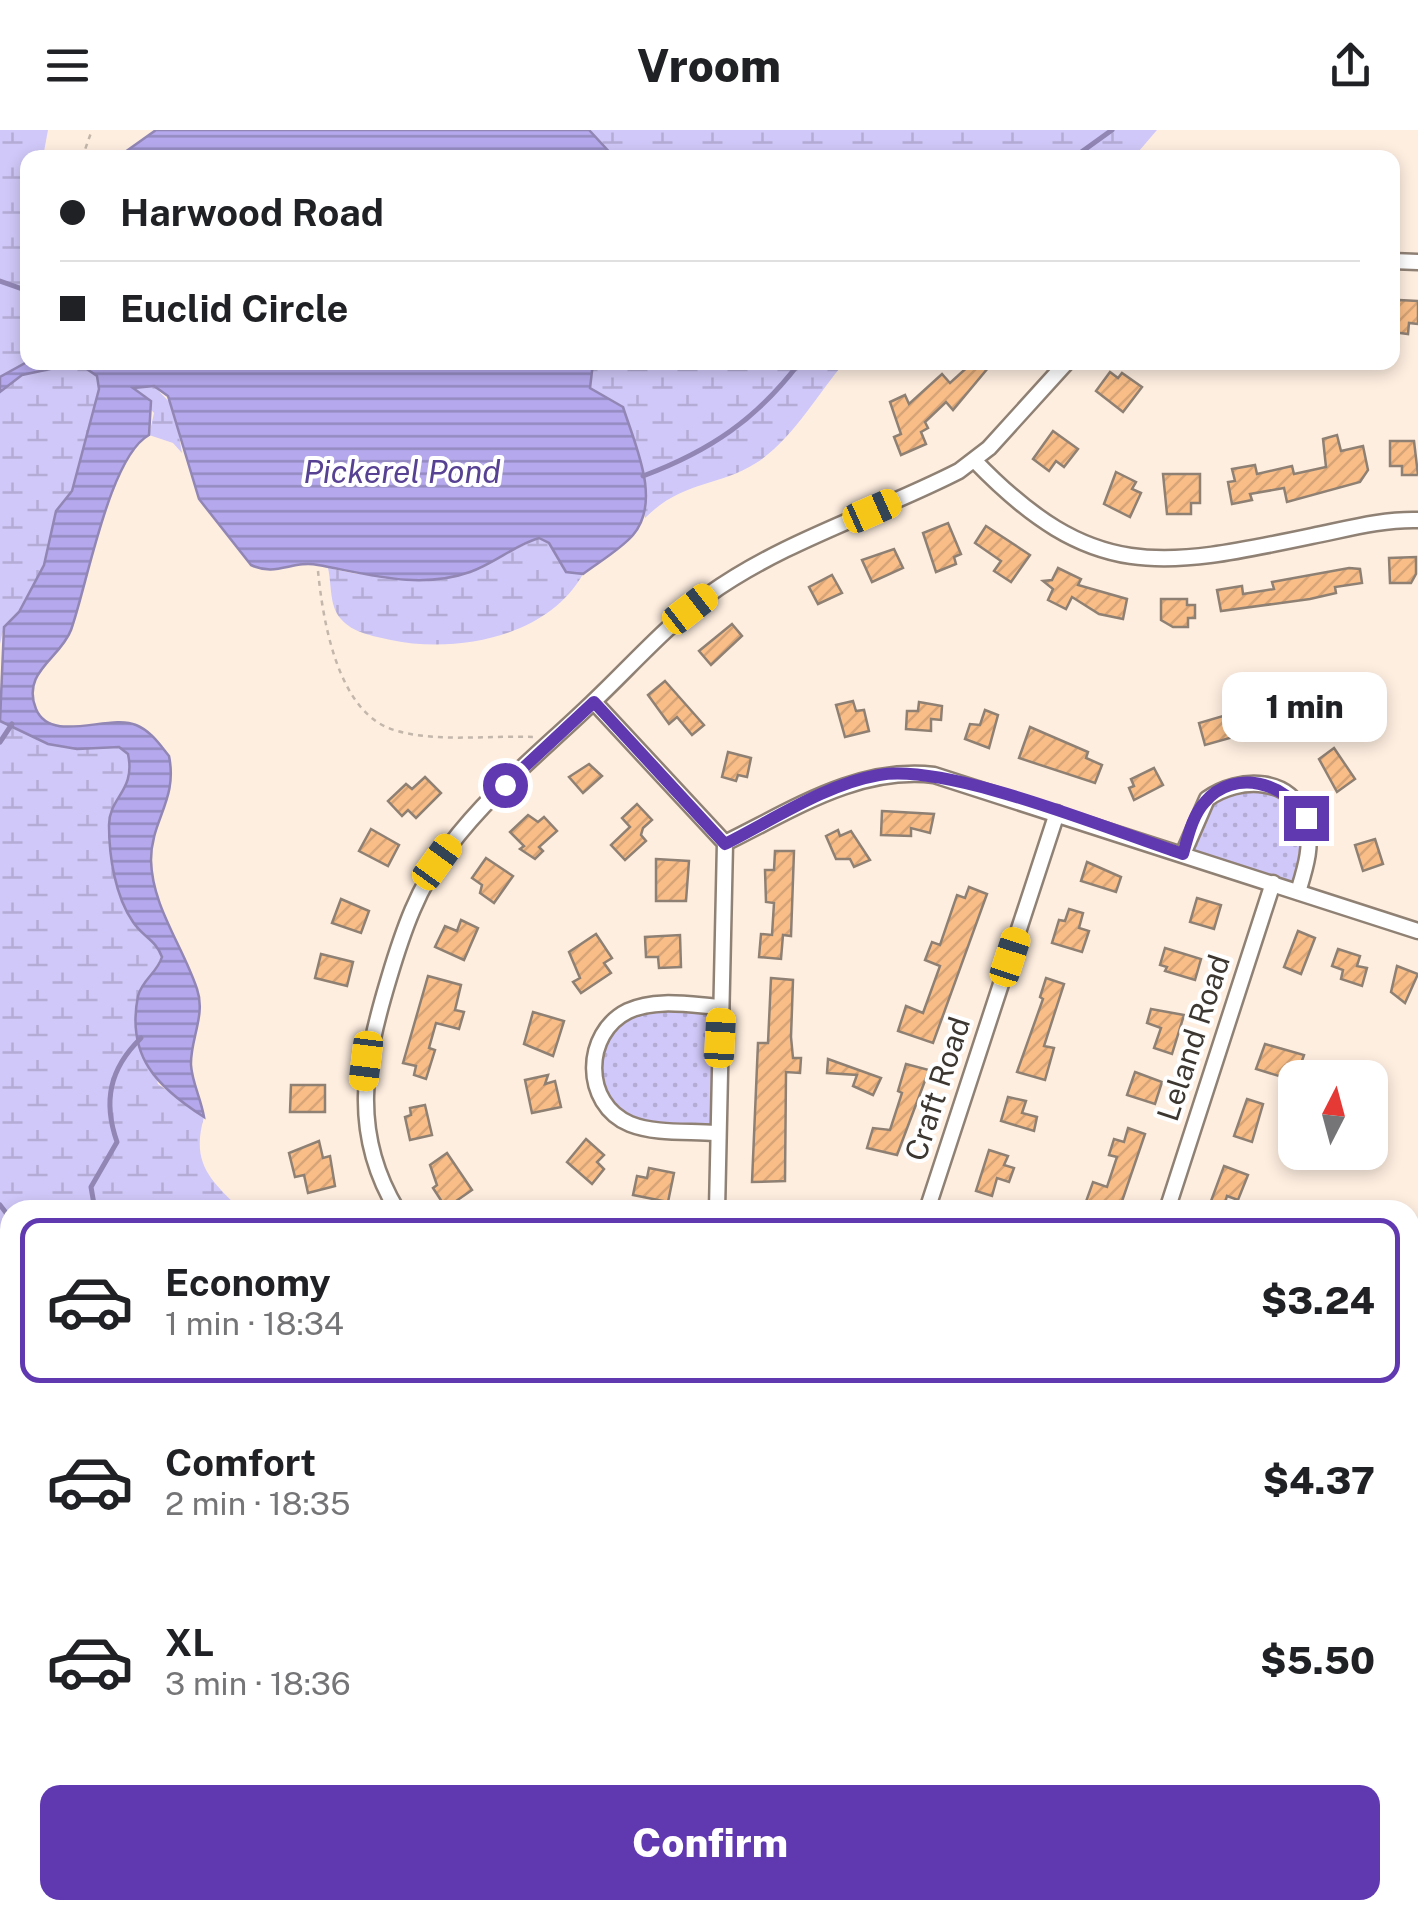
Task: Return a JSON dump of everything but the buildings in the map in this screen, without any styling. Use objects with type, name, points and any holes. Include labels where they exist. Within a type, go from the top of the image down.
[{"type":"street","points":[[392,1200],[370,1150],[364,1082],[371,1038],[405,926],[425,882],[450,844],[690,609],[730,581],[974,460],[1059,370]]},
{"type":"street","points":[[974,460],[1005,489],[1071,535],[1129,558],[1192,560],[1374,523],[1418,520]]},
{"type":"street","points":[[594,702],[725,844],[715,1133],[717,1200]]},
{"type":"street","points":[[725,844],[844,786],[896,773],[952,780],[1418,931]]},
{"type":"street","points":[[1183,854],[1207,799],[1245,783],[1272,786],[1294,801],[1306,818],[1309,847],[1298,892]]},
{"type":"street","name":"Craft Road","points":[[930,1200],[1057,813]]},
{"type":"street","name":"Leland Road","points":[[1170,1200],[1273,884]]},
{"type":"street","points":[[715,1133],[645,1128],[621,1120],[598,1088],[594,1057],[602,1033],[636,1008],[662,1004],[721,1007]]},
{"type":"path","points":[[318,571],[324,610],[348,688],[380,724],[411,734],[554,739]]},
{"type":"green space","points":[[0,130],[48,130],[44,150],[20,150],[20,366],[0,377]]},
{"type":"green space","points":[[589,130],[1157,130],[1140,150],[607,150]]},
{"type":"green space","points":[[45,370],[88,370],[97,376],[99,389],[72,491],[56,511],[44,565],[19,612],[4,627],[0,644],[0,392],[22,375]]},
{"type":"green space","points":[[592,370],[839,370],[793,430],[756,463],[686,490],[645,518],[643,476],[623,407],[590,388]]},
{"type":"green space","points":[[154,386],[174,407],[182,453],[173,443],[149,435],[154,413],[131,388]]},
{"type":"green space","points":[[539,538],[549,543],[566,572],[583,574],[547,613],[498,636],[444,644],[391,640],[351,628],[334,608],[328,568],[357,574],[466,573]]},
{"type":"green space","points":[[0,721],[48,744],[119,747],[128,754],[129,776],[109,820],[111,846],[130,910],[162,957],[138,996],[138,1017],[158,1084],[204,1117],[202,1158],[212,1179],[231,1200],[0,1200]]},
{"type":"green space","points":[[1272,786],[1306,819],[1298,892],[1183,854],[1219,790]]},
{"type":"green space","points":[[721,1007],[715,1133],[633,1125],[597,1088],[602,1033],[635,1008]]},
{"type":"water","points":[[156,130],[589,130],[608,150],[128,150]]},
{"type":"water","name":"Pickerel Pond","points":[[20,366],[20,370],[45,370],[22,375],[0,392],[0,377]]},
{"type":"water","name":"Pickerel Pond","points":[[88,370],[592,370],[590,388],[623,407],[646,490],[641,521],[633,535],[583,574],[566,572],[549,543],[539,538],[470,572],[432,580],[394,579],[309,564],[260,568],[251,565],[199,499],[168,396],[154,386],[133,388],[151,401],[149,435],[122,469],[101,524],[71,630],[38,675],[33,696],[36,709],[54,725],[125,722],[151,735],[169,756],[170,785],[151,860],[157,894],[197,989],[199,1018],[191,1065],[204,1117],[159,1081],[141,1053],[137,1036],[138,996],[162,957],[127,912],[112,862],[110,815],[126,785],[128,754],[119,747],[77,749],[48,744],[0,721],[4,627],[19,612],[44,565],[56,511],[72,491],[99,389],[97,376]]},
{"type":"waterway","points":[[1084,150],[1112,130]]},
{"type":"waterway","points":[[0,281],[20,288]]},
{"type":"waterway","points":[[643,476],[690,456],[731,431],[794,370]]},
{"type":"waterway","points":[[0,742],[12,724]]},
{"type":"waterway","points":[[93,1200],[91,1187],[117,1142],[110,1113],[112,1087],[122,1062],[141,1038]]},
{"type":"route","points":[[505,785],[594,702],[720,833],[725,844],[844,786],[896,773],[952,780],[1183,854],[1199,810],[1207,799],[1231,786],[1272,786],[1294,801],[1306,818]]}]
